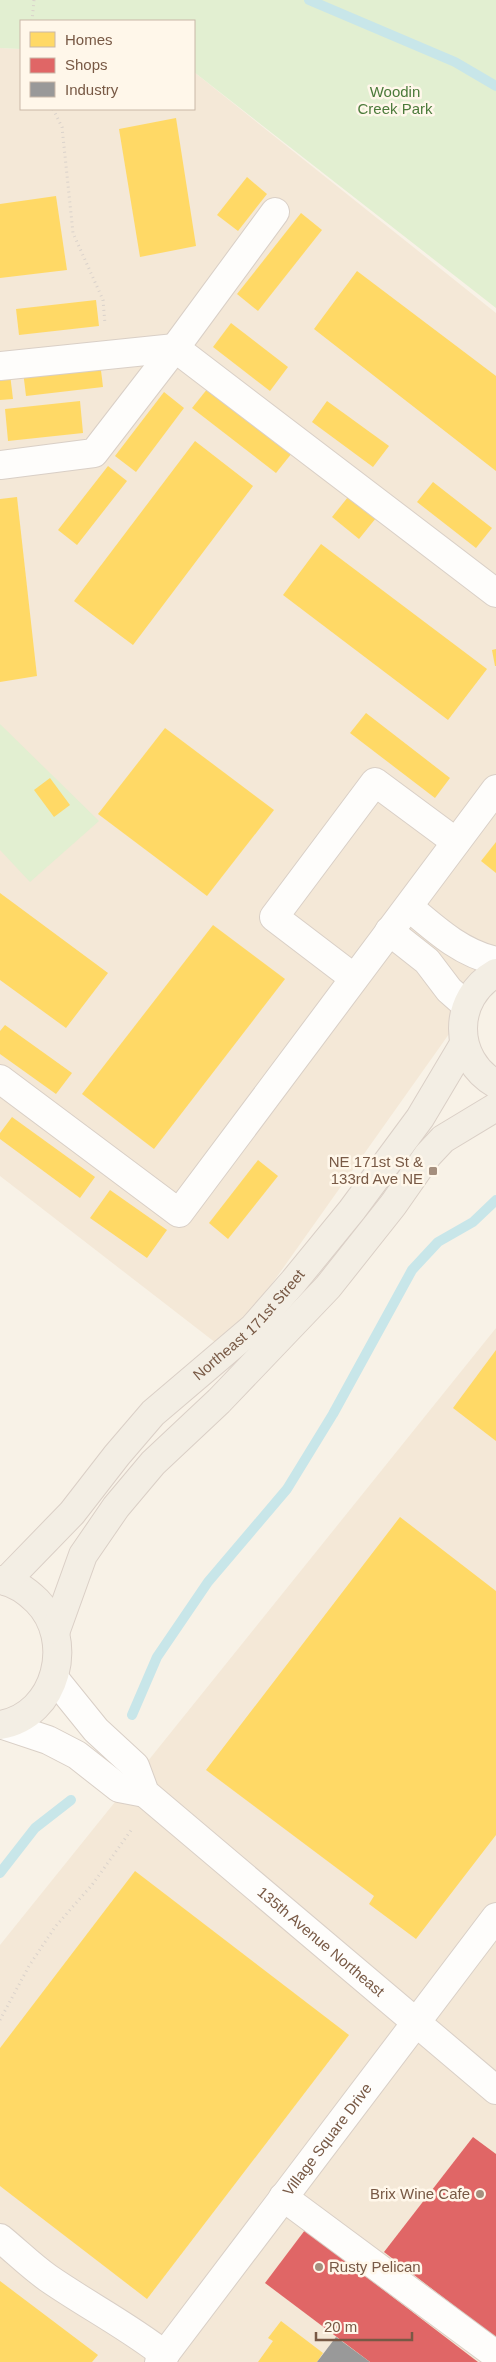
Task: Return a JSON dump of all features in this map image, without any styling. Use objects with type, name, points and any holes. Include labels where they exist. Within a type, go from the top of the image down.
[{"type":"main road","points":[[496,973],[476,988],[466,1006],[462,1025],[464,1044],[472,1062],[485,1077],[496,1084]]},
{"type":"main road","name":"Northeast 171st Street","points":[[3,1581],[72,1513],[117,1455],[154,1413],[253,1328],[294,1281],[352,1210],[420,1118],[464,1044]]},
{"type":"main road","name":"Northeast 171st Street","points":[[56,1630],[83,1556],[116,1507],[153,1463],[219,1401],[328,1286],[394,1204],[428,1155],[443,1139],[496,1106]]},
{"type":"main road","points":[[1,1725],[25,1715],[43,1698],[54,1678],[59,1654],[56,1630],[45,1608],[28,1592],[3,1581]]},
{"type":"street","points":[[0,465],[94,453],[175,348],[275,212]]},
{"type":"street","points":[[0,366],[175,348],[496,593]]},
{"type":"street","points":[[354,978],[274,917],[375,782],[456,842]]},
{"type":"street","points":[[0,1079],[179,1213],[496,789]]},
{"type":"street","points":[[408,907],[444,937],[476,956],[496,961]]},
{"type":"street","points":[[389,931],[427,961],[449,990],[466,1006]]},
{"type":"street","name":"135th Avenue Northeast","points":[[54,1678],[96,1730],[135,1766],[145,1793],[415,2024],[496,2090]]},
{"type":"street","name":"135th Avenue Northeast","points":[[1,1725],[48,1740],[77,1755],[119,1788],[145,1793]]},
{"type":"street","name":"Village Square Drive","points":[[162,2358],[496,1917]]},
{"type":"street","points":[[283,2197],[496,2355]]},
{"type":"street","points":[[0,2238],[47,2276],[102,2313],[135,2332],[162,2358]]},
{"type":"path","points":[[32,20],[34,0]]},
{"type":"path","points":[[54,110],[62,127],[73,233],[103,300]]},
{"type":"path","points":[[0,2020],[29,1966],[55,1927],[92,1885],[132,1829]]},
{"type":"shaded area","points":[[0,48],[20,49],[20,110],[195,110],[195,73],[496,313],[496,964],[471,1003],[225,1350],[0,1176]]},
{"type":"shaded area","points":[[496,1328],[496,2362],[0,2362],[0,1945]]},
{"type":"green space","name":"Woodin Creek Park","points":[[0,0],[496,0],[496,308],[195,73],[195,20],[20,20],[20,49],[0,48]]},
{"type":"green space","points":[[0,724],[99,821],[30,882],[0,850]]},
{"type":"building: Homes","points":[[176,118],[196,246],[140,257],[119,129]]},
{"type":"building: Homes","points":[[247,177],[267,194],[238,231],[217,215]]},
{"type":"building: Homes","points":[[56,196],[67,270],[0,278],[0,204]]},
{"type":"building: Homes","points":[[301,213],[322,230],[258,311],[237,294]]},
{"type":"building: Homes","points":[[357,271],[496,376],[496,471],[314,329]]},
{"type":"building: Homes","points":[[96,300],[99,326],[19,335],[16,309]]},
{"type":"building: Homes","points":[[231,323],[288,367],[270,391],[213,347]]},
{"type":"building: Homes","points":[[100,362],[103,387],[26,396],[23,371]]},
{"type":"building: Homes","points":[[10,374],[13,399],[0,400],[0,375]]},
{"type":"building: Homes","points":[[208,388],[292,453],[276,473],[192,408]]},
{"type":"building: Homes","points":[[164,392],[184,408],[136,472],[115,456]]},
{"type":"building: Homes","points":[[80,401],[83,433],[8,441],[5,409]]},
{"type":"building: Homes","points":[[327,401],[389,446],[373,467],[312,422]]},
{"type":"building: Homes","points":[[195,441],[253,486],[133,645],[74,601]]},
{"type":"building: Homes","points":[[108,466],[127,481],[77,545],[58,530]]},
{"type":"building: Homes","points":[[433,482],[492,528],[476,548],[417,502]]},
{"type":"building: Homes","points":[[17,497],[37,676],[0,682],[0,499]]},
{"type":"building: Homes","points":[[348,497],[376,518],[359,539],[332,517]]},
{"type":"building: Homes","points":[[321,544],[487,669],[448,720],[283,595]]},
{"type":"building: Homes","points":[[496,649],[496,666],[495,666],[492,650]]},
{"type":"building: Homes","points":[[366,713],[450,778],[435,798],[350,733]]},
{"type":"building: Homes","points":[[165,728],[274,810],[207,896],[98,814]]},
{"type":"building: Homes","points":[[50,778],[70,805],[54,817],[34,790]]},
{"type":"building: Homes","points":[[496,842],[496,873],[481,861]]},
{"type":"building: Homes","points":[[0,893],[108,973],[66,1028],[0,980]]},
{"type":"building: Homes","points":[[213,925],[285,979],[154,1149],[82,1094]]},
{"type":"building: Homes","points":[[5,1025],[72,1073],[56,1094],[0,1054],[0,1031]]},
{"type":"building: Homes","points":[[12,1117],[95,1177],[80,1198],[0,1139],[0,1133]]},
{"type":"building: Homes","points":[[258,1160],[278,1176],[228,1239],[209,1223]]},
{"type":"building: Homes","points":[[110,1190],[167,1230],[147,1258],[90,1218]]},
{"type":"building: Homes","points":[[496,1350],[496,1441],[453,1408]]},
{"type":"building: Homes","points":[[400,1517],[496,1591],[496,1835],[416,1939],[369,1904],[374,1896],[206,1770]]},
{"type":"building: Homes","points":[[135,1871],[349,2035],[147,2299],[0,2186],[0,2048]]},
{"type":"building: Homes","points":[[0,2281],[98,2355],[92,2362],[0,2362]]},
{"type":"building: Homes","points":[[281,2321],[323,2353],[317,2362],[258,2362],[273,2341],[268,2338]]},
{"type":"building: Shops","points":[[473,2137],[496,2154],[496,2338],[384,2252]]},
{"type":"building: Shops","points":[[305,2230],[478,2362],[370,2362],[265,2283]]},
{"type":"building: Industry","points":[[336,2337],[370,2362],[317,2362]]},
{"type":"waterway","points":[[309,0],[455,62],[496,86]]},
{"type":"waterway","points":[[132,1715],[157,1657],[208,1582],[287,1489],[333,1414],[412,1270],[438,1242],[473,1222],[496,1200]]},
{"type":"waterway","points":[[0,1873],[35,1828],[71,1800]]},
{"type":"place","name":"NE 171st St & 133rd Ave NE","points":[[433,1171]]},
{"type":"place","name":"Brix Wine Cafe","points":[[480,2194]]},
{"type":"place","name":"Rusty Pelican","points":[[319,2267]]}]
